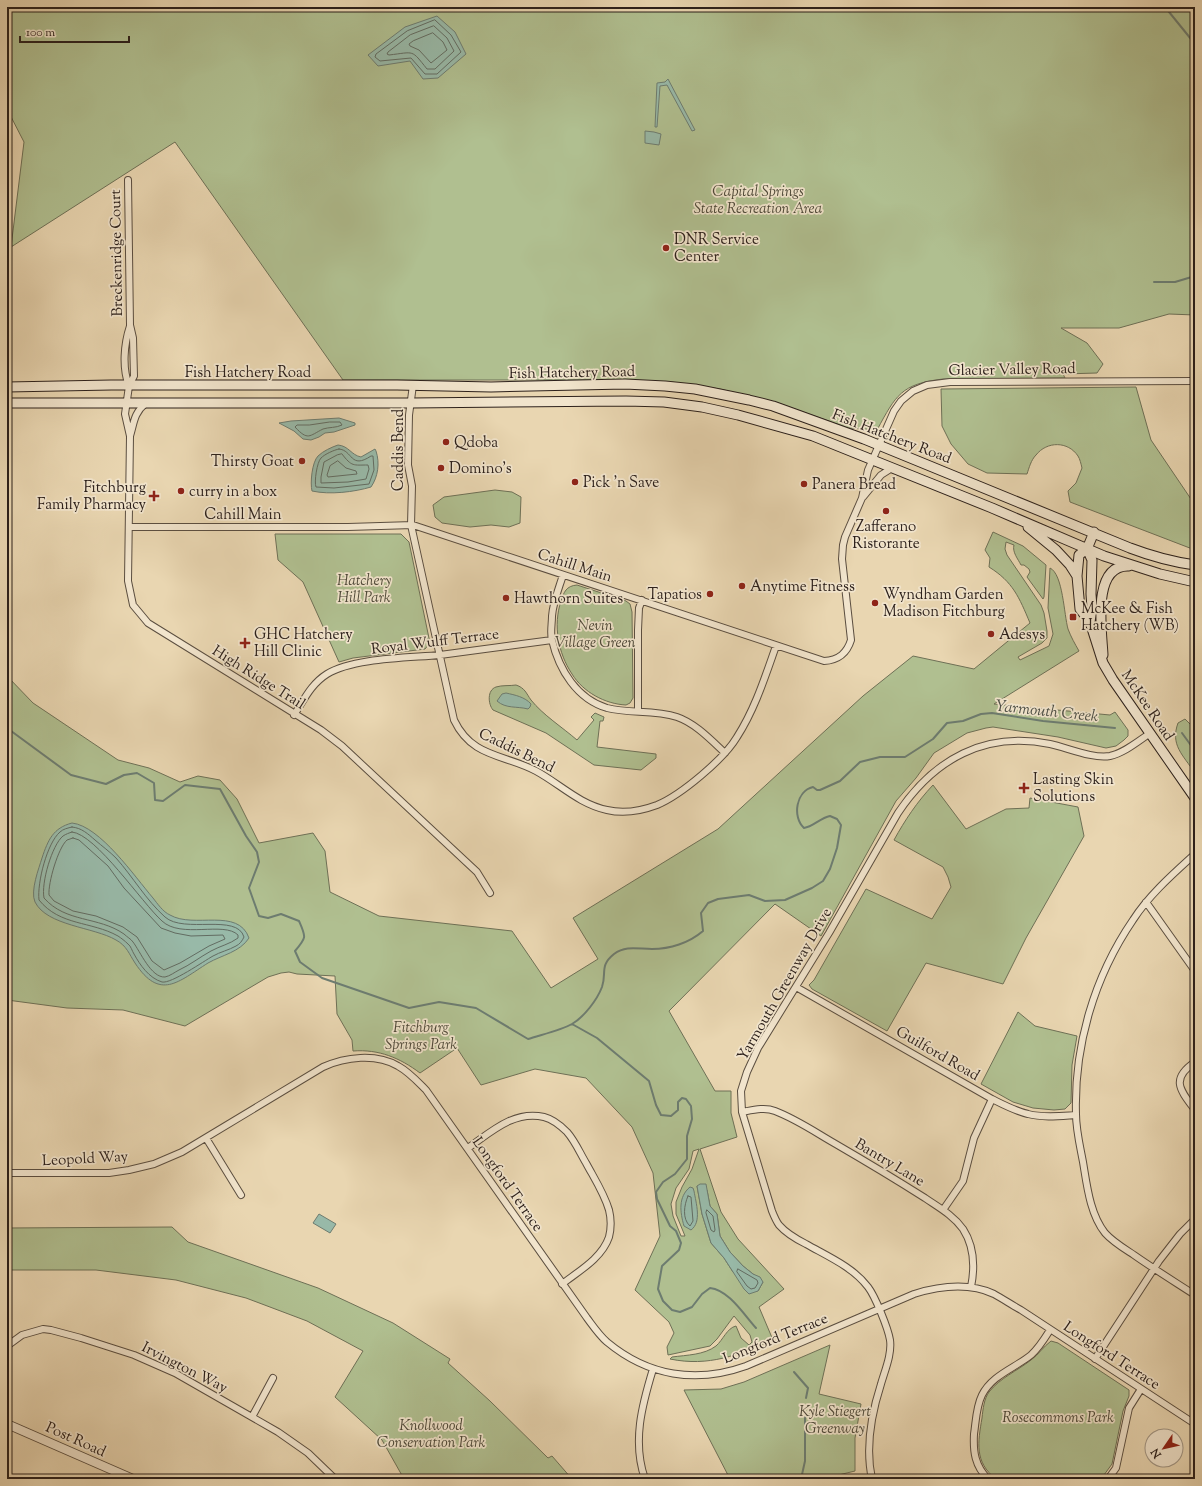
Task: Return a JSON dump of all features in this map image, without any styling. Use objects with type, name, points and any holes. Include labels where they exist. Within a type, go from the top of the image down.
[{"type":"main road","name":"Fish Hatchery Road","points":[[7,387],[413,385],[491,387],[625,384],[665,386],[696,390],[773,406],[880,445],[1149,555],[1179,563],[1195,565]]},
{"type":"main road","name":"Fish Hatchery Road","points":[[7,403],[411,404],[626,401],[664,402],[702,407],[745,416],[813,436],[1130,566],[1195,582]]},
{"type":"main road","points":[[1023,521],[1032,531],[1056,550],[1070,565],[1077,576]]},
{"type":"main road","name":"McKee Road","points":[[1094,532],[1088,549],[1079,555],[1077,576],[1080,609],[1090,622],[1103,663],[1149,734],[1195,798]]},
{"type":"main road","name":"McKee Road","points":[[1088,549],[1092,560],[1092,608],[1090,622]]},
{"type":"main road","points":[[1103,663],[1101,617],[1103,587],[1106,578],[1114,570],[1124,565],[1130,566]]},
{"type":"street","name":"Breckenridge Court","points":[[128,180],[130,325],[133,338],[134,376],[129,386]]},
{"type":"street","name":"Glacier Valley Road","points":[[873,460],[894,411],[901,401],[913,391],[927,384],[963,382],[1195,381]]},
{"type":"street","name":"Caddis Bend","points":[[413,385],[409,415],[408,465],[412,486],[411,525],[454,720],[457,727],[467,740],[476,747],[529,768],[579,800],[596,807],[625,812],[642,810],[671,797],[698,778],[726,753],[738,736],[759,694],[776,646]]},
{"type":"street","name":"High Ridge Trail","points":[[129,386],[125,414],[130,436],[128,581],[133,605],[144,620],[321,730],[342,746],[477,872],[490,893]]},
{"type":"street","name":"High Ridge Trail","points":[[130,436],[136,414],[145,404]]},
{"type":"street","name":"Cahill Main","points":[[129,527],[348,527],[411,525],[438,532],[776,646],[824,661],[836,660],[842,656],[851,640],[843,555],[845,537],[862,498],[868,470],[873,460]]},
{"type":"street","name":"Cahill Main","points":[[862,498],[881,475],[892,468]]},
{"type":"street","points":[[563,575],[552,614],[552,640],[564,673],[581,693],[607,708],[665,714],[678,717],[702,732],[726,753]]},
{"type":"street","points":[[638,711],[638,632],[639,608],[642,600]]},
{"type":"street","name":"Royal Wulff Terrace","points":[[294,714],[311,688],[325,675],[338,668],[365,663],[440,655],[552,640]]},
{"type":"street","name":"Yarmouth Greenway Drive","points":[[872,1479],[869,1466],[869,1436],[874,1407],[889,1355],[890,1340],[888,1330],[868,1287],[860,1278],[844,1266],[787,1233],[779,1224],[772,1211],[742,1112],[741,1091],[747,1072],[754,1055],[829,933],[898,813],[922,781],[940,766],[959,755],[976,748],[995,743],[1018,740],[1036,742],[1089,754],[1109,756],[1129,748],[1149,734]]},
{"type":"street","points":[[1195,854],[1146,902],[1116,946],[1106,967],[1094,998],[1082,1043],[1078,1068],[1076,1115],[1078,1140],[1089,1192],[1098,1222],[1106,1234],[1111,1238],[1154,1269],[1195,1295]]},
{"type":"street","points":[[1146,902],[1195,971]]},
{"type":"street","name":"Guilford Road","points":[[796,987],[992,1099],[1014,1110],[1030,1115],[1076,1115]]},
{"type":"street","name":"Longford Terrace","points":[[345,1059],[372,1058],[397,1065],[418,1082],[433,1099],[587,1318],[606,1341],[630,1359],[653,1369],[700,1376],[727,1372],[746,1366],[879,1309],[931,1289],[952,1286],[971,1287],[993,1294],[1021,1310],[1195,1424]]},
{"type":"street","name":"Leopold Way","points":[[7,1173],[109,1173],[154,1164],[172,1157],[206,1138],[318,1069],[345,1059]]},
{"type":"street","points":[[1195,1062],[1184,1070],[1180,1076],[1179,1082],[1195,1110]]},
{"type":"street","points":[[943,1210],[963,1181],[974,1138],[992,1099]]},
{"type":"street","name":"Bantry Lane","points":[[742,1112],[768,1109],[788,1118],[893,1177],[943,1210],[955,1220],[963,1230],[971,1246],[974,1263],[971,1287]]},
{"type":"street","points":[[468,1148],[510,1120],[530,1116],[548,1119],[561,1127],[571,1137],[605,1198],[610,1222],[609,1236],[605,1246],[594,1259],[562,1284]]},
{"type":"street","points":[[206,1138],[241,1195]]},
{"type":"street","points":[[1095,1359],[1154,1269],[1180,1234],[1195,1219]]},
{"type":"street","name":"Irvington Way","points":[[7,1346],[22,1335],[43,1329],[80,1338],[134,1355],[175,1373],[278,1432],[308,1453],[335,1479]]},
{"type":"street","points":[[988,1479],[977,1464],[973,1446],[976,1413],[982,1394],[996,1378],[1032,1354],[1050,1330]]},
{"type":"street","points":[[645,1479],[638,1439],[643,1403],[653,1369]]},
{"type":"street","points":[[252,1417],[273,1378]]},
{"type":"street","points":[[1108,1479],[1116,1468],[1118,1462],[1129,1408],[1140,1389]]},
{"type":"street","name":"Post Road","points":[[7,1424],[133,1479]]},
{"type":"green space","name":"Capital Springs State Recreation Area","points":[[7,7],[1195,7],[1195,315],[1169,314],[1119,328],[1061,328],[1087,343],[1103,364],[1097,373],[1063,374],[1065,378],[943,379],[929,381],[918,384],[901,393],[889,408],[877,430],[848,428],[781,404],[720,389],[671,382],[626,380],[343,380],[175,142],[11,247],[24,142],[7,109]]},
{"type":"green space","points":[[1136,387],[1151,440],[1195,505],[1195,550],[1070,502],[1068,491],[1076,483],[1082,468],[1080,460],[1074,451],[1063,445],[1051,445],[1041,450],[1030,464],[1027,474],[987,473],[968,464],[951,444],[942,426],[941,389]]},
{"type":"green space","points":[[495,490],[512,492],[521,497],[520,523],[509,527],[491,525],[470,527],[442,523],[435,517],[433,505],[444,497]]},
{"type":"green space","name":"Fitchburg Springs Park","points":[[993,532],[1023,546],[1046,565],[1043,599],[1027,577],[1030,572],[1029,569],[1024,565],[1021,565],[1015,553],[1014,545],[1006,542],[1005,549],[1007,555],[1041,605],[1047,631],[1047,638],[1042,643],[1018,657],[1020,660],[1049,646],[1053,634],[1048,608],[1050,568],[1058,578],[1068,629],[1079,651],[994,704],[1110,715],[1115,712],[1128,730],[1128,736],[1116,746],[1106,748],[1058,737],[993,727],[967,733],[934,753],[916,778],[896,801],[821,936],[775,904],[669,1011],[715,1091],[731,1091],[731,1113],[737,1137],[700,1149],[721,1212],[738,1239],[784,1289],[759,1307],[773,1340],[735,1355],[723,1358],[698,1362],[670,1359],[672,1357],[695,1354],[711,1349],[718,1344],[730,1329],[736,1326],[741,1338],[749,1345],[752,1342],[750,1335],[734,1316],[710,1346],[668,1355],[667,1347],[674,1333],[669,1322],[635,1290],[660,1236],[653,1173],[632,1127],[586,1078],[535,1069],[481,1085],[457,1048],[420,1073],[397,1059],[380,1053],[372,1051],[353,1051],[352,1040],[337,1014],[335,976],[297,974],[289,972],[268,977],[185,1026],[123,1010],[67,1008],[7,1000],[7,676],[33,703],[118,760],[149,768],[180,782],[198,776],[220,780],[237,799],[259,843],[313,833],[325,851],[330,892],[379,916],[512,931],[551,988],[598,959],[573,918],[718,829],[863,696],[913,656],[974,669],[1030,623],[1019,598],[1010,584],[989,567],[990,558],[985,550]],"holes":[[[699,1149],[692,1169],[676,1202],[676,1214],[685,1236],[681,1236],[673,1216],[671,1204],[676,1188],[689,1169],[693,1151]],[[697,1186],[707,1190],[710,1206],[717,1214],[720,1236],[730,1252],[743,1266],[763,1282],[758,1291],[733,1272],[724,1258],[711,1243],[702,1214]]]},
{"type":"green space","name":"Hatchery Hill Park","points":[[275,534],[401,534],[409,542],[430,643],[425,649],[353,658],[339,662],[303,582],[278,560]]},
{"type":"green space","name":"Nevin Village Green","points":[[577,585],[626,601],[630,604],[632,612],[633,698],[630,703],[626,705],[610,702],[595,696],[588,691],[572,674],[563,657],[558,639],[557,620],[564,592],[568,588]]},
{"type":"green space","points":[[516,685],[523,689],[541,711],[577,740],[594,720],[591,717],[595,713],[604,717],[603,721],[600,721],[597,747],[656,754],[656,758],[641,770],[594,765],[546,733],[493,710],[489,697],[491,691],[496,687]]},
{"type":"green space","points":[[1185,719],[1195,729],[1195,773],[1182,755],[1177,744],[1176,731],[1178,723]]},
{"type":"green space","points":[[933,785],[966,829],[1006,809],[1029,808],[1030,798],[1078,807],[1084,836],[1026,938],[1003,984],[926,963],[887,1031],[812,989],[809,985],[814,980],[866,889],[932,919],[951,887],[948,877],[943,867],[894,840],[902,825]]},
{"type":"green space","points":[[1018,1012],[1035,1026],[1077,1036],[1072,1065],[1071,1103],[1065,1109],[1054,1110],[1033,1108],[1013,1102],[981,1084]]},
{"type":"green space","name":"Knollwood Conservation Park","points":[[172,1227],[188,1242],[318,1288],[393,1323],[450,1359],[448,1363],[490,1401],[548,1458],[552,1456],[572,1479],[404,1479],[382,1440],[335,1397],[363,1351],[307,1321],[246,1298],[176,1280],[96,1270],[7,1270],[7,1228]]},
{"type":"green space","name":"Rosecommons Park","points":[[1051,1341],[1058,1343],[1129,1390],[1129,1396],[1123,1411],[1112,1464],[1101,1479],[996,1479],[984,1466],[979,1451],[979,1435],[986,1398],[993,1387],[1031,1360]]},
{"type":"green space","name":"Kyle Stiegert Greenway","points":[[830,1345],[819,1394],[861,1404],[855,1438],[855,1471],[822,1479],[730,1479],[684,1390],[721,1389],[744,1382]]},
{"type":"water","points":[[437,16],[455,32],[466,54],[438,78],[423,79],[410,61],[378,66],[368,55],[405,27]]},
{"type":"water","points":[[668,79],[695,130],[692,131],[667,85],[660,86],[657,127],[655,127],[657,83],[665,82]]},
{"type":"water","points":[[645,131],[661,134],[659,145],[645,143]]},
{"type":"water","points":[[339,418],[355,423],[355,425],[334,432],[325,433],[311,440],[303,439],[294,431],[279,423],[291,421]]},
{"type":"water","points":[[338,445],[345,447],[361,457],[375,449],[378,460],[378,470],[371,487],[342,492],[326,493],[312,491],[312,473],[316,459],[322,452]]},
{"type":"water","points":[[506,693],[526,700],[531,704],[530,707],[528,709],[500,704],[497,701],[502,694]]},
{"type":"water","points":[[72,823],[83,826],[105,843],[127,866],[167,914],[180,919],[214,920],[235,923],[243,929],[249,938],[241,947],[208,963],[178,981],[161,985],[153,982],[144,975],[120,942],[96,932],[60,921],[50,916],[41,910],[35,902],[34,892],[36,880],[49,840],[60,828]]},
{"type":"water","points":[[700,1184],[706,1184],[710,1206],[717,1214],[720,1236],[730,1252],[743,1266],[753,1274],[760,1277],[763,1282],[758,1291],[749,1294],[744,1289],[724,1258],[711,1243],[702,1214],[697,1186]]},
{"type":"water","points":[[690,1187],[693,1188],[697,1207],[696,1222],[691,1230],[684,1226],[681,1210],[683,1195]]},
{"type":"water","points":[[319,1214],[336,1224],[330,1233],[313,1223]]},
{"type":"waterway","points":[[1165,7],[1195,44]]},
{"type":"waterway","points":[[1154,282],[1175,282],[1195,276]]},
{"type":"waterway","name":"Yarmouth Creek","points":[[7,728],[71,775],[106,784],[124,775],[137,773],[154,783],[155,800],[163,801],[185,785],[220,789],[246,836],[257,852],[259,862],[249,888],[259,916],[268,918],[281,914],[299,921],[304,937],[302,943],[295,951],[300,962],[322,978],[409,1008],[439,1002],[476,1008],[528,1039],[568,1026],[577,1021],[590,1008],[600,992],[606,962],[614,954],[628,948],[666,948],[685,942],[698,935],[703,931],[701,913],[708,903],[718,899],[749,895],[765,901],[785,900],[812,888],[823,881],[830,869],[837,848],[841,825],[837,819],[830,816],[804,828],[800,823],[797,811],[800,799],[807,789],[813,787],[820,790],[840,781],[860,762],[880,757],[905,757],[933,739],[947,723],[963,721],[981,714],[992,713],[1043,721],[1115,728]]},
{"type":"waterway","points":[[1182,733],[1195,751]]},
{"type":"waterway","points":[[572,1024],[597,1038],[649,1081],[656,1105],[661,1115],[671,1116],[678,1110],[678,1102],[682,1098],[686,1099],[691,1106],[692,1119],[687,1136],[687,1159],[675,1174],[663,1182],[656,1192],[657,1199],[670,1226],[676,1231],[681,1243],[679,1250],[662,1266],[658,1289],[663,1301],[672,1310],[680,1312],[692,1307],[702,1294],[710,1288],[717,1290],[730,1298],[756,1328]]},
{"type":"waterway","points":[[794,1372],[808,1388],[806,1398]]},
{"type":"waterway","points":[[801,1479],[805,1461],[805,1414]]},
{"type":"place","name":"DNR Service Center","points":[[666,248]]},
{"type":"place","name":"Qdoba","points":[[446,442]]},
{"type":"place","name":"Thirsty Goat","points":[[302,461]]},
{"type":"place","name":"Domino's","points":[[441,468]]},
{"type":"place","name":"Pick 'n Save","points":[[575,482]]},
{"type":"place","name":"Panera Bread","points":[[804,484]]},
{"type":"place","name":"curry in a box","points":[[181,491]]},
{"type":"place","name":"Fitchburg Family Pharmacy","points":[[154,496]]},
{"type":"place","name":"Zafferano Ristorante","points":[[886,511]]},
{"type":"place","name":"Anytime Fitness","points":[[742,586]]},
{"type":"place","name":"Tapatios","points":[[710,594]]},
{"type":"place","name":"Hawthorn Suites","points":[[506,598]]},
{"type":"place","name":"Wyndham Garden Madison Fitchburg","points":[[875,603]]},
{"type":"place","name":"McKee & Fish Hatchery (WB)","points":[[1073,617]]},
{"type":"place","name":"Adesys","points":[[991,634]]},
{"type":"place","name":"GHC Hatchery Hill Clinic","points":[[245,643]]},
{"type":"place","name":"Lasting Skin Solutions","points":[[1024,788]]}]
